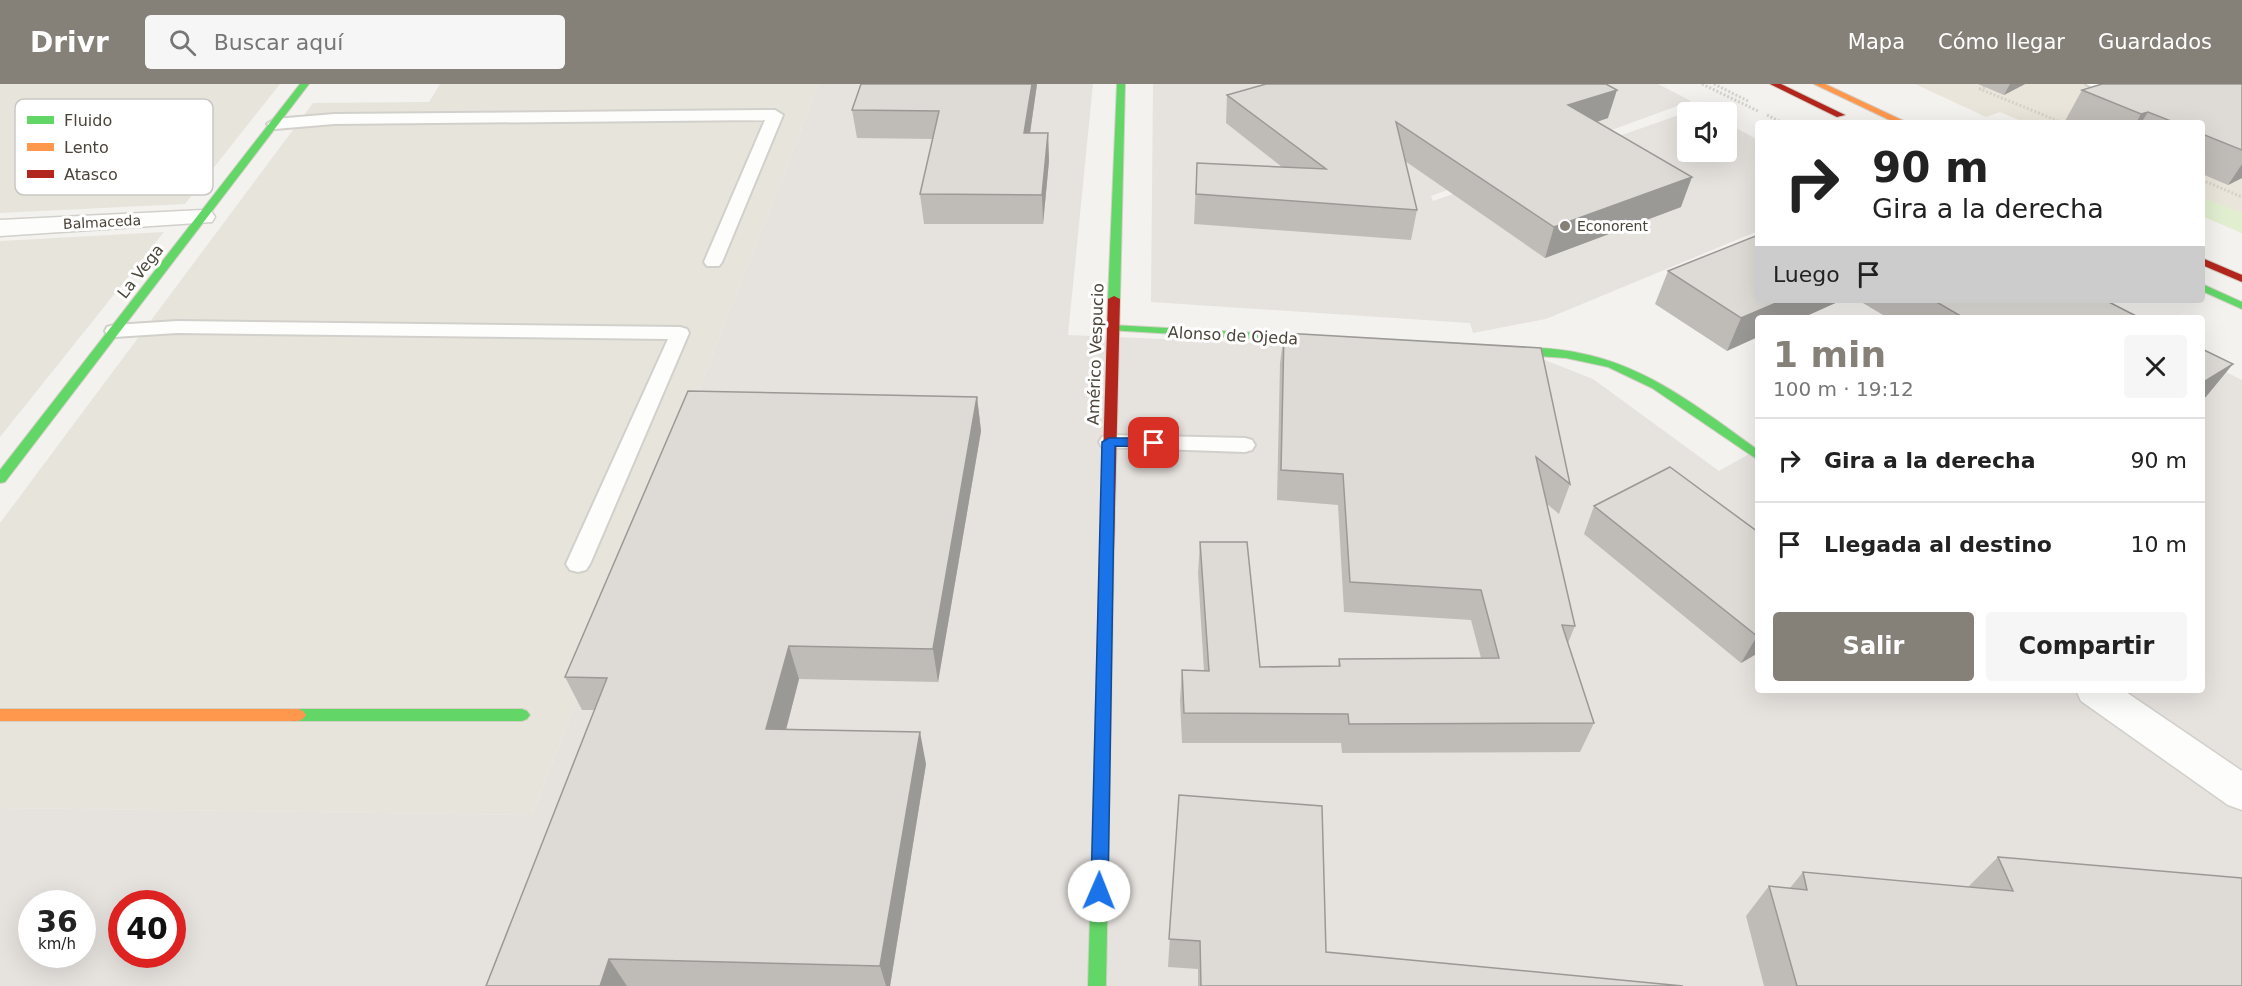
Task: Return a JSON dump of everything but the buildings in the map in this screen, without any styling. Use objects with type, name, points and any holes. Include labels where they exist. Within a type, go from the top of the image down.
[{"type":"street","name":"La Vega","points":[[0,479],[305,84]]},
{"type":"street","name":"Américo Vespucio","points":[[1097,986],[1112,328],[1121,84]]},
{"type":"street","points":[[1774,84],[1850,120]]},
{"type":"street","points":[[1818,84],[1896,120]]},
{"type":"street","name":"Balmaceda","points":[[0,228],[203,217]]},
{"type":"street","points":[[2205,262],[2242,279]]},
{"type":"street","points":[[2205,288],[2242,306]]},
{"type":"street","name":"Alonso de Ojeda","points":[[1112,328],[1338,341]]},
{"type":"street","points":[[1481,349],[1571,355],[1626,369],[1656,385],[1755,454]]},
{"type":"street","points":[[2098,693],[2242,793]]},
{"type":"street","points":[[0,715],[522,716]]},
{"type":"lane","points":[[2093,84],[2107,84]]},
{"type":"lane","points":[[274,124],[334,119],[776,115],[713,262]]},
{"type":"lane","points":[[114,331],[177,327],[680,333],[578,564]]},
{"type":"lane","points":[[1109,442],[1245,445]]},
{"type":"path","points":[[1702,84],[1777,120]]},
{"type":"path","points":[[1985,87],[1980,89],[2056,120]]},
{"type":"path","points":[[2205,181],[2242,197]]},
{"type":"shaded area","points":[[0,84],[280,84],[213,169],[213,99],[15,99],[15,195],[192,195],[185,204],[0,213]]},
{"type":"shaded area","points":[[440,84],[819,84],[532,815],[0,808],[0,523],[313,103],[429,102]]},
{"type":"shaded area","points":[[819,84],[1093,84],[1068,335],[1532,355],[1593,379],[1719,471],[1755,451],[1755,693],[2205,693],[2205,362],[2242,380],[2242,986],[0,986],[0,808],[532,815]]},
{"type":"shaded area","points":[[1153,84],[1658,84],[1691,101],[1677,102],[1677,106],[1431,196],[1433,201],[1677,116],[1677,162],[1737,162],[1737,128],[1755,138],[1755,232],[1546,319],[1473,333],[1470,323],[1151,302]]},
{"type":"shaded area","points":[[1915,84],[2242,84],[2242,233],[2205,217],[2205,120],[2019,120],[2000,112],[1986,117]]},
{"type":"shaded area","points":[[164,232],[0,437],[0,241]]},
{"type":"green space","points":[[2205,198],[2242,213],[2242,233],[2205,217]]},
{"type":"traffic: fast","points":[[0,479],[305,84]]},
{"type":"traffic: fast","points":[[1114,299],[1121,84]]},
{"type":"traffic: fast","points":[[2205,288],[2242,306]]},
{"type":"traffic: fast","points":[[1112,328],[1329,340]]},
{"type":"traffic: fast","points":[[1497,350],[1566,354],[1588,358],[1635,374],[1678,398],[1755,454]]},
{"type":"traffic: fast","points":[[1097,986],[1107,550]]},
{"type":"traffic: fast","points":[[298,715],[522,715]]},
{"type":"traffic: slow","points":[[1818,84],[1896,120]]},
{"type":"traffic: slow","points":[[0,715],[298,715]]},
{"type":"traffic: jam","points":[[1774,84],[1840,115]]},
{"type":"traffic: jam","points":[[2205,262],[2242,279]]},
{"type":"traffic: jam","points":[[1107,550],[1114,299]]},
{"type":"place","name":"Econorent","points":[[1565,226]]},
{"type":"route","points":[[1099,891],[1109,442],[1154,443]]}]
